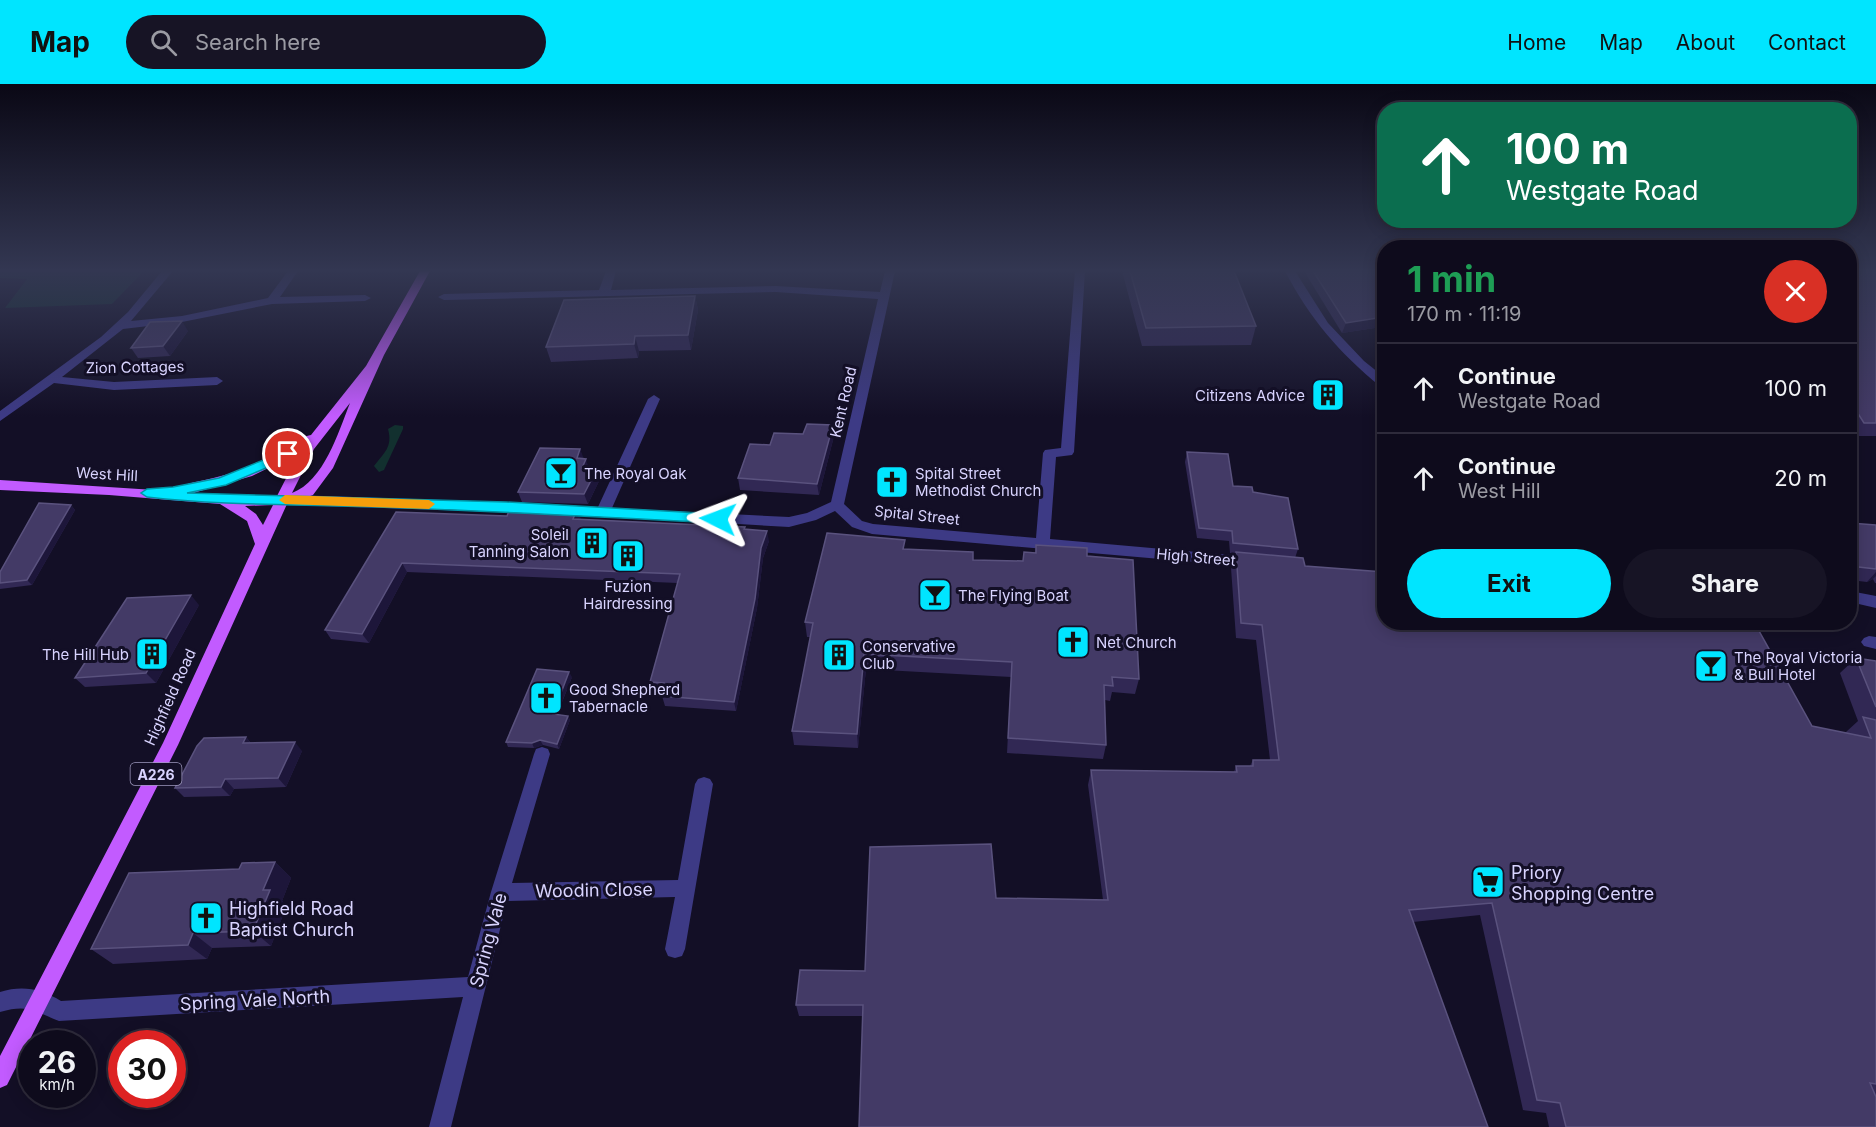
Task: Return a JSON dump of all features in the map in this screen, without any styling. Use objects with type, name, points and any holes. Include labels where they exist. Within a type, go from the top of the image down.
[{"type":"main road","name":"Highfield Road","points":[[287,500],[316,485],[351,417],[372,367],[398,320]]},
{"type":"main road","name":"Highfield Road","points":[[0,1078],[170,745],[261,543],[287,500],[303,457],[372,367]]},
{"type":"main road","name":"Highfield Road","points":[[147,493],[173,492],[222,482],[276,460],[299,447],[324,427]]},
{"type":"main road","name":"West Hill","points":[[0,485],[147,493],[212,500]]},
{"type":"main road","points":[[212,500],[287,500]]},
{"type":"main road","points":[[212,500],[244,509],[253,516],[261,543]]},
{"type":"street","points":[[0,417],[22,399],[54,379],[126,320]]},
{"type":"street","points":[[120,326],[176,320]]},
{"type":"street","name":"Kent Road","points":[[837,505],[879,320]]},
{"type":"street","points":[[1043,544],[1050,453],[1068,452],[1077,320]]},
{"type":"street","points":[[1320,320],[1360,364],[1377,377]]},
{"type":"street","name":"Zion Cottages","points":[[54,379],[76,385],[106,386],[217,381]]},
{"type":"street","points":[[603,512],[654,399]]},
{"type":"street","points":[[287,500],[603,512],[789,522],[811,517],[837,505]]},
{"type":"street","name":"Spital Street","points":[[837,505],[857,524],[872,529],[1043,544]]},
{"type":"street","name":"High Street","points":[[1043,544],[1268,563]]},
{"type":"street","points":[[1857,599],[1876,603]]},
{"type":"street","points":[[1857,602],[1876,603]]},
{"type":"street","name":"Spring Vale","points":[[440,1127],[474,987],[542,754]]},
{"type":"street","points":[[675,949],[704,784]]},
{"type":"street","name":"Woodin Close","points":[[500,892],[687,888]]},
{"type":"street","name":"Spring Vale North","points":[[40,999],[59,1011],[474,987]]},
{"type":"street","points":[[0,1002],[13,998],[40,999]]},
{"type":"green space","points":[[395,425],[403,426],[403,429],[384,470],[379,472],[374,466],[388,445],[388,429]]},
{"type":"building","points":[[556,320],[691,320],[688,335],[635,336],[634,344],[546,347]]},
{"type":"building","points":[[1144,320],[1253,320],[1256,326],[1146,328]]},
{"type":"building","points":[[1344,320],[1367,320],[1346,323]]},
{"type":"building","points":[[1857,320],[1876,320],[1876,423],[1864,423],[1857,412]]},
{"type":"building","points":[[182,321],[163,346],[131,348],[150,322]]},
{"type":"building","points":[[807,424],[833,425],[817,484],[738,478],[750,444],[770,445],[774,433],[803,434]]},
{"type":"building","name":"The Royal Oak","points":[[540,448],[580,449],[577,458],[586,459],[582,468],[597,469],[584,494],[518,492]]},
{"type":"building","points":[[1187,452],[1228,454],[1233,486],[1252,487],[1253,492],[1288,498],[1298,549],[1233,543],[1232,531],[1199,528]]},
{"type":"building","points":[[39,503],[71,505],[27,580],[0,583],[0,572]]},
{"type":"building","points":[[511,506],[577,509],[573,519],[745,527],[744,529],[767,531],[761,548],[755,599],[734,702],[662,696],[664,683],[650,682],[680,574],[402,563],[362,634],[325,630],[396,512],[507,516]]},
{"type":"building","points":[[1857,524],[1876,525],[1876,569],[1857,567]]},
{"type":"building","points":[[827,533],[905,540],[903,549],[973,552],[973,560],[1023,561],[1024,552],[1036,553],[1036,545],[1087,548],[1087,556],[1133,560],[1139,679],[1112,677],[1113,686],[1104,685],[1106,745],[1008,738],[1012,662],[864,654],[857,734],[792,731],[813,623],[805,622]]},
{"type":"building","name":"Priory Shopping Centre","points":[[1236,552],[1303,558],[1305,566],[1377,571],[1377,630],[1758,630],[1812,726],[1871,738],[1863,717],[1876,720],[1876,1084],[1870,1083],[1876,1097],[1876,1127],[1566,1127],[1560,1103],[1537,1100],[1492,903],[1409,910],[1488,1127],[859,1127],[863,1005],[796,1005],[800,970],[865,971],[870,847],[991,844],[996,898],[1108,900],[1091,770],[1237,772],[1236,766],[1253,766],[1253,760],[1279,760],[1262,625],[1241,623]]},
{"type":"building","points":[[191,595],[146,673],[75,678],[127,598]]},
{"type":"building","points":[[1856,658],[1876,661],[1876,707]]},
{"type":"building","name":"Good Shepherd Tabernacle","points":[[537,669],[569,672],[553,714],[568,716],[557,744],[540,740],[532,743],[506,742]]},
{"type":"building","points":[[246,737],[243,743],[295,742],[278,778],[225,779],[221,787],[175,788],[197,746],[204,738]]},
{"type":"building","name":"Highfield Road Baptist Church","points":[[275,862],[263,890],[270,890],[253,931],[193,933],[188,945],[91,949],[129,873],[239,869],[242,863]]},
{"type":"slow traffic","points":[[285,500],[429,504]]},
{"type":"place","name":"Citizens Advice","points":[[1328,395]]},
{"type":"place","name":"The Royal Oak","points":[[561,473]]},
{"type":"place","name":"Spital Street Methodist Church","points":[[892,482]]},
{"type":"place","name":"Soleil Tanning Salon","points":[[592,543]]},
{"type":"place","name":"Fuzion Hairdressing","points":[[628,556]]},
{"type":"place","name":"The Flying Boat","points":[[935,595]]},
{"type":"place","name":"Net Church","points":[[1073,642]]},
{"type":"place","name":"The Hill Hub","points":[[152,654]]},
{"type":"place","name":"Conservative Club","points":[[839,655]]},
{"type":"place","name":"The Royal Victoria & Bull Hotel","points":[[1711,666]]},
{"type":"place","name":"Good Shepherd Tabernacle","points":[[546,698]]},
{"type":"place","name":"Priory Shopping Centre","points":[[1488,882]]},
{"type":"place","name":"Highfield Road Baptist Church","points":[[206,918]]},
{"type":"route","points":[[288,454],[222,482],[173,492],[147,493],[212,500],[294,500],[506,507],[718,519]]}]
